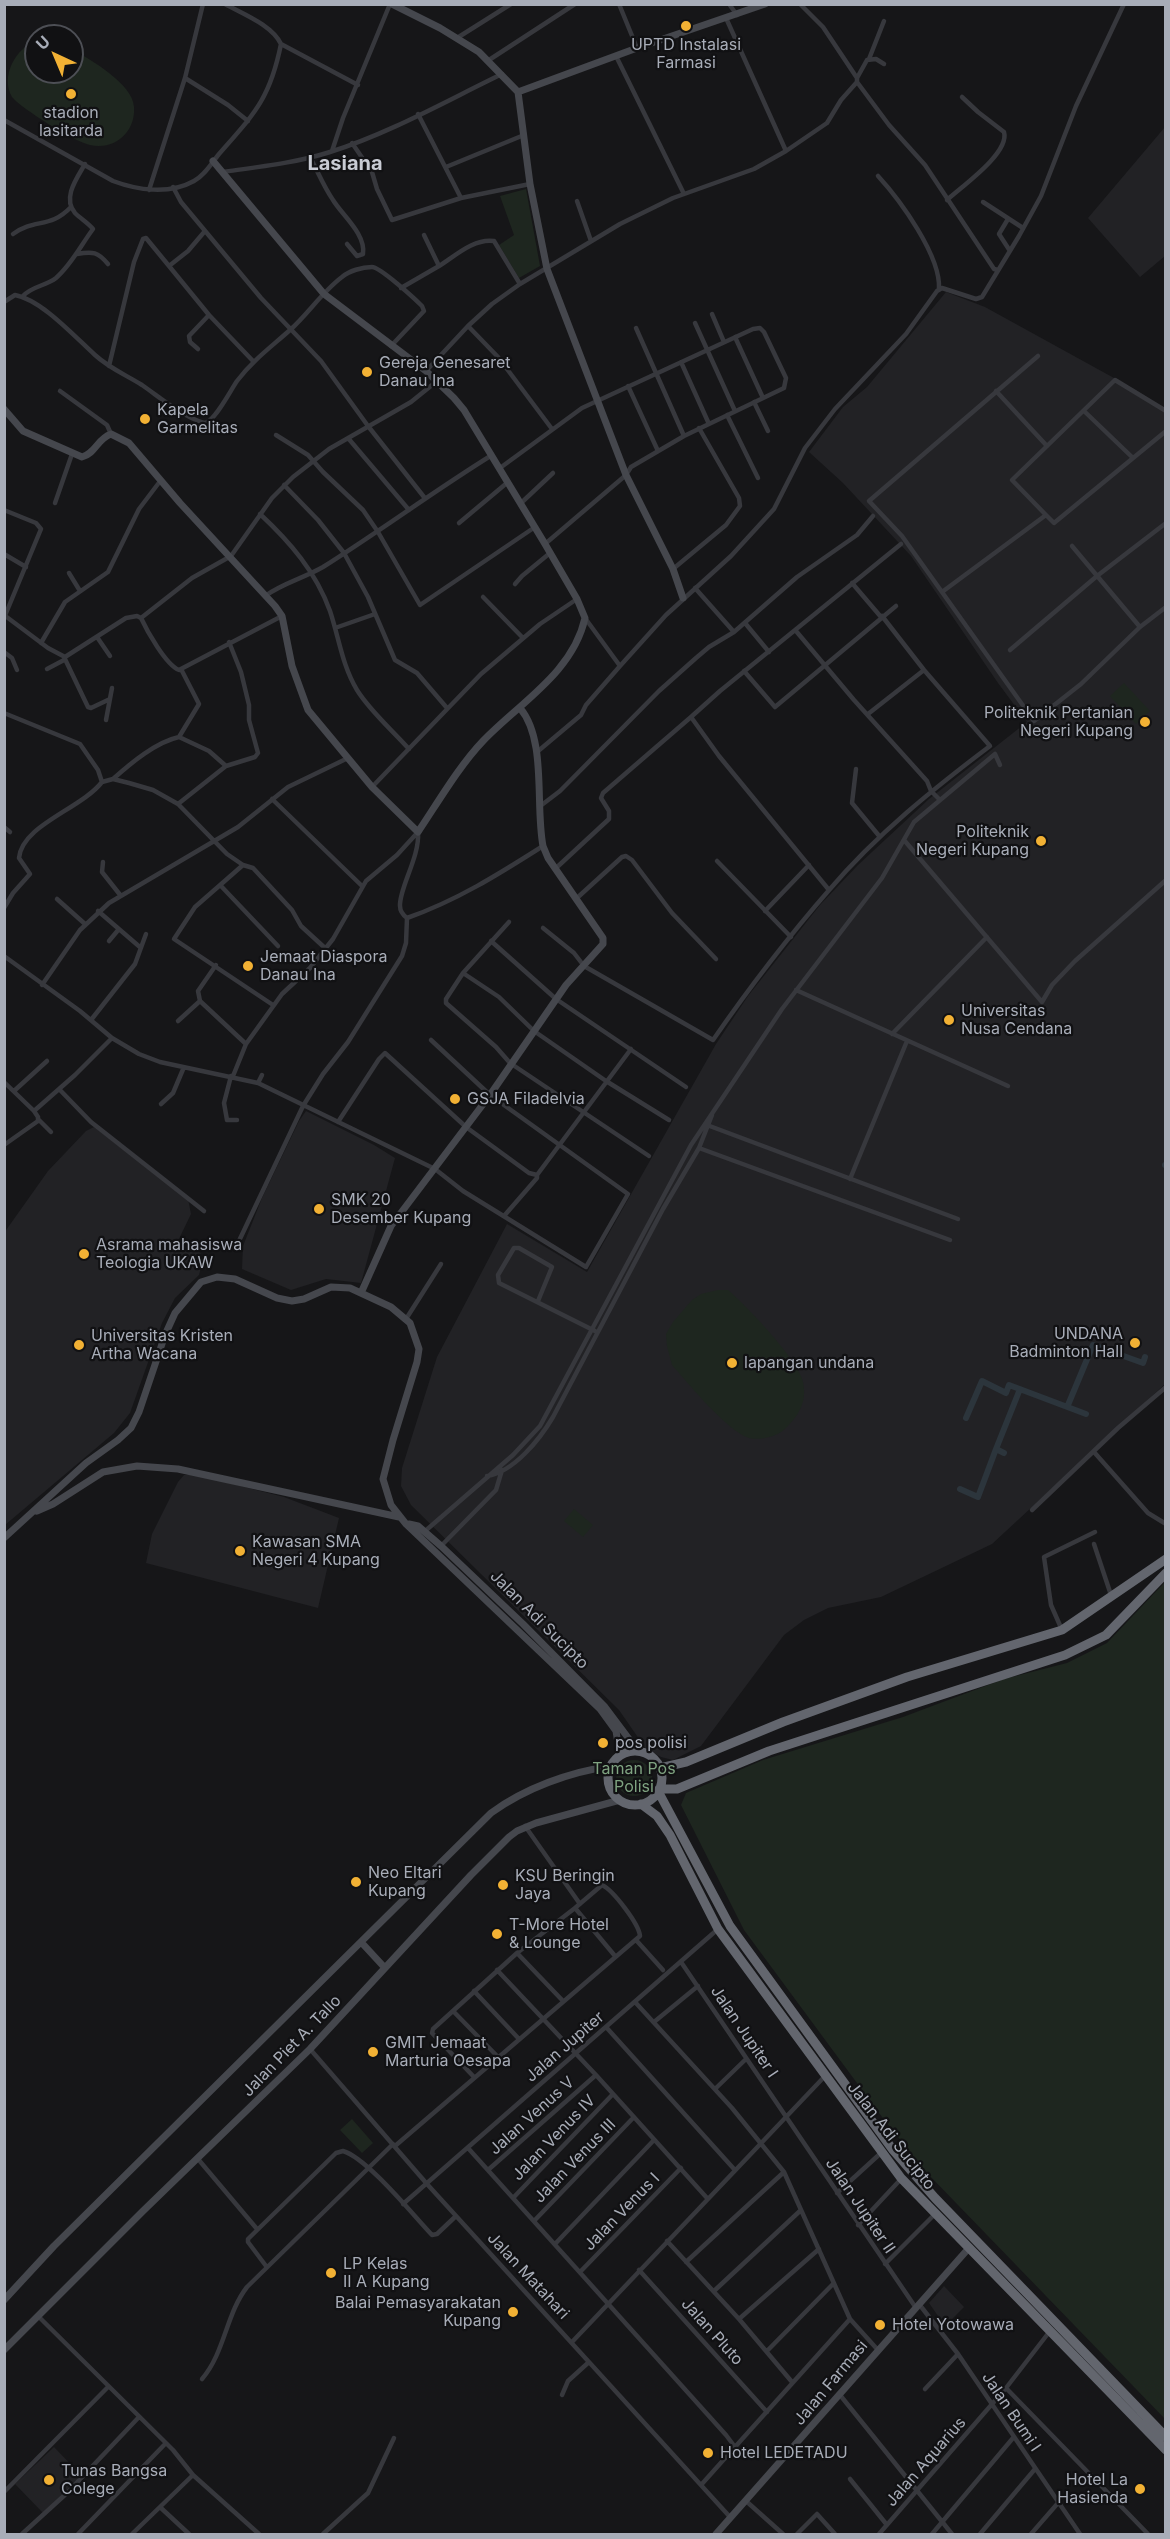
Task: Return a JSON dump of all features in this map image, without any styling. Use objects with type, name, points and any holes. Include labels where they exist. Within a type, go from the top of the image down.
[{"type":"highway","points":[[660,1768],[686,1761],[783,1722],[907,1677],[1062,1630],[1166,1559]]},
{"type":"highway","points":[[659,1790],[676,1789],[769,1751],[1065,1655],[1106,1635],[1166,1573]]},
{"type":"highway","points":[[1124,1589],[1136,1604]]},
{"type":"highway","points":[[638,1751],[647,1754],[660,1768],[662,1782],[659,1790],[648,1801],[641,1804],[626,1803],[620,1800],[609,1785],[611,1766],[620,1756],[638,1751]]},
{"type":"highway","name":"Jalan Adi Sucipto","points":[[659,1790],[730,1926],[914,2175],[1160,2436],[1166,2450]]},
{"type":"highway","name":"Jalan Adi Sucipto","points":[[641,1804],[657,1816],[670,1834],[718,1929],[901,2178],[1050,2331],[1160,2436]]},
{"type":"highway","points":[[845,2102],[853,2095]]},
{"type":"street","points":[[149,190],[185,78],[203,4]]},
{"type":"street","points":[[225,4],[261,25],[278,38],[281,45],[358,85]]},
{"type":"street","points":[[332,151],[343,118],[391,4],[457,38],[489,60],[518,92],[530,184],[547,269],[626,475],[673,569],[683,598]]},
{"type":"street","points":[[457,38],[511,4]]},
{"type":"street","points":[[489,60],[575,4]]},
{"type":"street","points":[[619,4],[637,48]]},
{"type":"street","points":[[729,4],[736,15]]},
{"type":"street","points":[[518,92],[765,4]]},
{"type":"street","points":[[800,4],[823,27],[857,80],[890,125],[925,165],[994,269],[998,270]]},
{"type":"street","points":[[939,289],[948,289],[979,299],[998,270],[1041,196],[1076,106],[1124,4]]},
{"type":"street","points":[[726,18],[786,151]]},
{"type":"street","points":[[426,371],[468,326],[492,304],[520,284],[620,224],[684,194],[754,169],[786,151],[827,123],[869,59],[884,21]]},
{"type":"street","points":[[4,120],[113,181],[129,187],[149,190],[193,182],[206,171],[266,96],[281,45]]},
{"type":"street","points":[[616,56],[684,194]]},
{"type":"street","points":[[869,59],[884,64]]},
{"type":"street","points":[[222,172],[332,151],[502,74]]},
{"type":"street","points":[[185,78],[228,105],[248,121]]},
{"type":"street","points":[[947,200],[994,157],[1003,146],[1006,136],[962,97]]},
{"type":"street","points":[[418,114],[461,198]]},
{"type":"street","points":[[446,167],[525,135]]},
{"type":"street","points":[[352,143],[372,172],[390,219],[461,198],[530,184]]},
{"type":"street","points":[[310,157],[340,212],[356,231],[364,248],[363,254],[357,256],[347,244]]},
{"type":"street","points":[[213,161],[324,294],[426,371],[464,410],[546,544],[585,618],[620,666]]},
{"type":"street","points":[[23,296],[32,289],[56,278],[77,254],[93,229],[71,207],[70,193],[85,164]]},
{"type":"street","points":[[536,752],[581,715],[590,700],[683,598],[731,556],[774,509],[805,448],[835,409],[906,334],[939,289],[940,278],[935,262],[913,225],[878,176]]},
{"type":"street","points":[[173,187],[181,202],[205,231],[290,330],[321,361],[424,497]]},
{"type":"street","points":[[577,201],[591,241]]},
{"type":"street","points":[[983,202],[1023,228]]},
{"type":"street","points":[[13,234],[26,226],[55,220],[71,207]]},
{"type":"street","points":[[1008,219],[999,234],[1010,251]]},
{"type":"street","points":[[169,266],[195,244],[205,231]]},
{"type":"street","points":[[424,235],[439,266]]},
{"type":"street","points":[[109,366],[134,262],[143,239],[146,238],[209,315],[253,361]]},
{"type":"street","points":[[401,288],[468,247],[487,241],[494,241],[520,284]]},
{"type":"street","points":[[77,254],[92,251],[108,264]]},
{"type":"street","points":[[4,302],[15,295],[23,296],[62,325],[109,366],[198,422],[208,423],[253,361],[290,330],[342,277],[351,272],[370,267],[383,270],[422,306],[423,311],[391,346]]},
{"type":"street","points":[[712,314],[724,342]]},
{"type":"street","points":[[198,349],[190,342],[189,336],[209,315]]},
{"type":"street","points":[[695,323],[735,411]]},
{"type":"street","points":[[468,326],[498,357],[552,429]]},
{"type":"street","points":[[636,328],[684,436]]},
{"type":"street","points":[[500,468],[576,411],[753,329],[762,330],[786,378],[784,388],[699,428],[631,467],[626,475],[546,544]]},
{"type":"street","points":[[735,337],[763,398]]},
{"type":"street","points":[[1038,356],[869,501],[902,536],[1034,721],[1081,684],[1140,627],[1166,607]]},
{"type":"street","points":[[681,362],[709,423]]},
{"type":"street","points":[[1166,411],[1114,380],[1012,480],[1054,523],[1166,431]]},
{"type":"street","points":[[141,618],[192,578],[231,556],[260,514],[284,485],[312,461],[411,402],[437,381]]},
{"type":"street","points":[[628,386],[658,451]]},
{"type":"street","points":[[60,391],[106,425],[111,434],[129,443],[266,596],[282,616],[292,666],[308,710],[372,787],[418,832]]},
{"type":"street","points":[[996,391],[1047,446]]},
{"type":"street","points":[[754,402],[768,431]]},
{"type":"street","points":[[4,409],[23,431],[82,457],[89,455],[104,436],[111,434]]},
{"type":"street","points":[[1084,411],[1133,458]]},
{"type":"street","points":[[727,415],[758,478]]},
{"type":"street","points":[[673,569],[726,525],[740,506],[739,498],[699,428]]},
{"type":"street","points":[[276,435],[308,455],[354,500],[378,532],[420,605],[535,527]]},
{"type":"street","points":[[348,438],[409,510]]},
{"type":"street","points":[[55,503],[72,454]]},
{"type":"street","points":[[266,596],[312,573],[378,532],[424,497],[492,455]]},
{"type":"street","points":[[520,504],[553,473]]},
{"type":"street","points":[[41,643],[61,607],[108,572],[139,509],[161,480]]},
{"type":"street","points":[[459,523],[508,482]]},
{"type":"street","points":[[284,485],[318,520],[344,553],[396,662],[417,673],[447,708]]},
{"type":"street","points":[[4,510],[40,525],[41,529],[5,616],[64,659],[88,707],[92,708],[110,699]]},
{"type":"street","points":[[260,514],[295,550],[312,573],[335,628],[338,646],[355,687],[409,749]]},
{"type":"street","points":[[942,592],[1046,515]]},
{"type":"street","points":[[539,807],[560,791],[659,691],[709,647],[734,632],[797,578],[857,535],[873,516]]},
{"type":"street","points":[[1010,650],[1096,576],[1166,523]]},
{"type":"street","points":[[555,869],[609,819],[609,811],[601,798],[603,793],[744,671],[901,544]]},
{"type":"street","points":[[1072,546],[1140,627]]},
{"type":"street","points":[[515,584],[550,553]]},
{"type":"street","points":[[4,554],[26,567]]},
{"type":"street","points":[[69,573],[80,591]]},
{"type":"street","points":[[543,928],[574,953],[584,966],[713,1040],[829,890],[880,837],[931,791],[990,746],[852,583]]},
{"type":"street","points":[[695,588],[734,632]]},
{"type":"street","points":[[483,597],[523,638]]},
{"type":"street","points":[[372,787],[482,674],[523,638],[577,599]]},
{"type":"street","points":[[744,671],[775,707],[896,606]]},
{"type":"street","points":[[335,628],[375,614]]},
{"type":"street","points":[[47,669],[126,618],[137,616],[141,618],[167,659],[175,669],[181,669],[282,616]]},
{"type":"street","points":[[237,1120],[227,1120],[225,1107],[232,1076],[246,1044],[273,1005],[310,968],[341,927],[362,886],[397,855],[418,832],[481,743],[520,708],[560,667],[574,645],[585,618]]},
{"type":"street","points":[[745,623],[768,652]]},
{"type":"street","points":[[796,631],[931,786],[931,791],[940,800]]},
{"type":"street","points":[[97,637],[110,656]]},
{"type":"street","points":[[178,804],[226,766],[255,757],[259,751],[249,720],[249,705],[241,672],[229,642]]},
{"type":"street","points":[[4,652],[12,658],[16,669]]},
{"type":"street","points":[[179,737],[199,704],[181,669]]},
{"type":"street","points":[[868,714],[924,670]]},
{"type":"street","points":[[106,720],[112,688]]},
{"type":"street","points":[[361,1293],[384,1237],[490,1095],[556,999],[602,947],[604,940],[555,869],[543,846],[536,752],[527,717],[520,708]]},
{"type":"street","points":[[4,713],[80,744],[93,761],[102,782]]},
{"type":"street","points":[[691,717],[719,756],[829,890]]},
{"type":"street","points":[[4,908],[13,893],[30,874],[19,855],[30,834],[83,801],[102,782],[113,779],[140,758],[169,740],[179,737],[188,739],[209,751],[226,766]]},
{"type":"street","points":[[486,1477],[502,1470],[551,1415],[598,1332],[712,1115],[796,990],[882,878],[914,822],[995,754],[1000,765]]},
{"type":"street","points":[[42,985],[84,924],[98,911],[238,827],[288,787],[349,758]]},
{"type":"street","points":[[856,769],[852,803],[880,837]]},
{"type":"street","points":[[113,779],[153,790],[178,804],[213,841],[243,866],[253,868],[292,910],[301,926],[325,948]]},
{"type":"street","points":[[272,800],[362,886]]},
{"type":"street","points":[[4,827],[10,832]]},
{"type":"street","points":[[238,1243],[303,1106],[323,1074],[348,1042],[402,956],[406,943],[407,918],[403,915],[400,905],[411,870],[418,832]]},
{"type":"street","points":[[904,840],[1042,1002],[1052,985],[1075,961],[1166,880]]},
{"type":"street","points":[[407,918],[470,890],[543,846]]},
{"type":"street","points":[[577,898],[622,857],[626,856],[672,914],[716,959]]},
{"type":"street","points":[[717,861],[791,937]]},
{"type":"street","points":[[103,862],[102,872],[121,896]]},
{"type":"street","points":[[765,911],[809,865]]},
{"type":"street","points":[[243,866],[195,907],[174,937],[273,1005]]},
{"type":"street","points":[[221,886],[278,946]]},
{"type":"street","points":[[57,899],[84,924]]},
{"type":"street","points":[[98,911],[141,948]]},
{"type":"street","points":[[509,922],[463,972],[446,999],[446,1003],[496,1047],[510,1063],[649,1156]]},
{"type":"street","points":[[109,941],[119,929]]},
{"type":"street","points":[[91,1020],[130,972],[146,934]]},
{"type":"street","points":[[892,1034],[987,937]]},
{"type":"street","points":[[491,941],[556,999],[686,1087]]},
{"type":"street","points":[[4,956],[112,1038],[145,1057],[258,1083],[435,1169],[463,1191],[585,1267],[588,1266],[628,1194],[490,1095],[431,1040]]},
{"type":"street","points":[[216,966],[198,991],[200,1001],[246,1044]]},
{"type":"street","points":[[463,972],[499,998],[534,1031],[606,1081],[669,1120]]},
{"type":"street","points":[[796,990],[1008,1086]]},
{"type":"street","points":[[178,1021],[200,1001]]},
{"type":"street","points":[[34,1111],[112,1038]]},
{"type":"street","points":[[850,1179],[907,1041]]},
{"type":"street","points":[[504,1216],[537,1178],[631,1049]]},
{"type":"street","points":[[338,1122],[385,1053],[466,1127],[529,1173],[537,1175]]},
{"type":"street","points":[[14,1091],[47,1061]]},
{"type":"street","points":[[161,1104],[173,1093],[184,1067]]},
{"type":"street","points":[[258,1083],[262,1075]]},
{"type":"street","points":[[4,1082],[34,1111],[38,1119],[51,1132]]},
{"type":"street","points":[[59,1089],[91,1122],[204,1211]]},
{"type":"street","points":[[4,1145],[36,1123],[38,1119]]},
{"type":"street","points":[[707,1125],[958,1219]]},
{"type":"street","points":[[551,1415],[592,1329],[699,1148],[707,1125]]},
{"type":"street","points":[[699,1148],[950,1240]]},
{"type":"street","points":[[538,1301],[552,1267],[519,1248],[514,1248],[498,1275],[498,1281],[598,1332]]},
{"type":"street","points":[[4,1538],[86,1463],[131,1428],[139,1412],[170,1323],[190,1293],[201,1282],[209,1278],[225,1277],[292,1301],[304,1299],[322,1290],[336,1287],[350,1288],[391,1307],[406,1319],[441,1264]]},
{"type":"street","name":"Jalan Adi Sucipto","points":[[406,1319],[415,1332],[419,1348],[383,1479],[391,1505],[406,1524],[418,1526],[422,1533],[605,1707],[638,1751]]},
{"type":"street","points":[[1032,1510],[1166,1387]]},
{"type":"street","points":[[1094,1452],[1148,1513],[1166,1524]]},
{"type":"street","points":[[422,1533],[486,1477],[515,1457]]},
{"type":"street","points":[[34,1512],[53,1504],[103,1472],[137,1466],[178,1469],[399,1517]]},
{"type":"street","points":[[439,1549],[496,1490],[502,1470]]},
{"type":"street","points":[[1062,1630],[1051,1605],[1044,1557],[1095,1532]]},
{"type":"street","points":[[1094,1544],[1112,1598]]},
{"type":"street","name":"Jalan Adi Sucipto","points":[[439,1549],[600,1709],[616,1731],[620,1756]]},
{"type":"street","name":"Jalan Piet A. Tallo","points":[[4,2300],[54,2246],[470,1832],[504,1803],[551,1783],[592,1769],[611,1766]]},
{"type":"street","name":"Jalan Piet A. Tallo","points":[[4,2350],[310,2049],[495,1850],[525,1826],[620,1800]]},
{"type":"street","points":[[525,1826],[580,1904]]},
{"type":"street","points":[[202,2379],[216,2359],[242,2292],[266,2266],[368,2167],[498,2057],[615,1956],[640,1936],[639,1929],[605,1886],[599,1887],[517,1953],[433,2029],[432,2033],[474,2077]]},
{"type":"street","points":[[575,1908],[615,1956]]},
{"type":"street","name":"Jalan Jupiter","points":[[403,2204],[718,1929]]},
{"type":"street","points":[[636,1940],[663,1970]]},
{"type":"street","points":[[361,1942],[385,1968]]},
{"type":"street","points":[[517,1953],[563,2001]]},
{"type":"street","name":"Jalan Jupiter I","points":[[681,1962],[786,2115]]},
{"type":"street","name":"Jalan Venus V","points":[[488,2170],[596,2075],[497,1970]]},
{"type":"street","points":[[654,2022],[698,1986]]},
{"type":"street","points":[[474,1991],[519,2039]]},
{"type":"street","points":[[635,2002],[761,2142],[784,2172],[850,2319],[877,2349]]},
{"type":"street","points":[[453,2011],[498,2057]]},
{"type":"street","points":[[606,2027],[734,2169]]},
{"type":"street","name":"Jalan Matahari","points":[[310,2049],[427,2184],[730,2517]]},
{"type":"street","points":[[715,2090],[746,2059]]},
{"type":"street","points":[[596,2075],[707,2198]]},
{"type":"street","points":[[572,2342],[734,2169],[825,2076]]},
{"type":"street","name":"Jalan Venus IV","points":[[513,2198],[613,2094]]},
{"type":"street","name":"Jalan Jupiter II","points":[[786,2115],[885,2265],[918,2306]]},
{"type":"street","name":"Jalan Venus III","points":[[534,2221],[634,2117]]},
{"type":"street","points":[[555,2244],[654,2140]]},
{"type":"street","points":[[468,2148],[735,2447]]},
{"type":"street","points":[[266,2266],[248,2242],[257,2229],[336,2153],[346,2151],[368,2167],[434,2236],[456,2216]]},
{"type":"street","points":[[837,2193],[882,2151]]},
{"type":"street","points":[[198,2159],[257,2229]]},
{"type":"street","name":"Jalan Venus I","points":[[580,2272],[681,2169]]},
{"type":"street","points":[[686,2262],[784,2172]]},
{"type":"street","points":[[858,2225],[901,2178]]},
{"type":"street","points":[[714,2291],[801,2210]]},
{"type":"street","points":[[885,2265],[936,2214]]},
{"type":"street","points":[[667,2241],[739,2319],[792,2382]]},
{"type":"street","points":[[739,2319],[819,2249]]},
{"type":"street","name":"Jalan Farmasi","points":[[719,2531],[840,2395],[877,2349],[968,2249]]},
{"type":"street","name":"Jalan Pluto","points":[[639,2270],[766,2412]]},
{"type":"street","points":[[767,2351],[834,2283]]},
{"type":"street","name":"Jalan Bumi I","points":[[918,2306],[958,2354],[1079,2534]]},
{"type":"street","points":[[38,2316],[166,2443],[193,2475],[258,2534]]},
{"type":"street","points":[[701,2485],[850,2319]]},
{"type":"street","name":"Jalan Aquarius","points":[[879,2535],[1006,2388],[1050,2331]]},
{"type":"street","points":[[925,2389],[958,2354]]},
{"type":"street","points":[[562,2395],[568,2381],[589,2362]]},
{"type":"street","points":[[4,2492],[108,2387]]},
{"type":"street","points":[[1006,2388],[1148,2535]]},
{"type":"street","points":[[840,2395],[952,2535]]},
{"type":"street","points":[[22,2535],[67,2493],[139,2417]]},
{"type":"street","points":[[323,2535],[368,2493],[394,2438]]},
{"type":"street","points":[[932,2535],[1014,2438]]},
{"type":"street","points":[[78,2535],[166,2443]]},
{"type":"street","points":[[980,2535],[1035,2469]]},
{"type":"street","points":[[132,2535],[193,2475]]},
{"type":"street","points":[[850,2479],[887,2525]]},
{"type":"street","points":[[746,2501],[783,2535]]},
{"type":"street","points":[[1031,2535],[1058,2503]]},
{"type":"street","points":[[161,2508],[188,2534]]},
{"type":"street","points":[[797,2535],[817,2514],[835,2535]]},
{"type":"street","points":[[719,2531],[727,2535]]},
{"type":"shaded area","points":[[1165,127],[1165,256],[1140,277],[1088,218]]},
{"type":"shaded area","name":"Universitas Nusa Cendana","points":[[946,292],[985,307],[1165,408],[1165,1384],[992,1544],[881,1597],[828,1608],[804,1620],[784,1635],[701,1746],[673,1760],[646,1749],[619,1710],[411,1505],[401,1486],[402,1468],[437,1357],[507,1224],[587,1272],[716,1044],[748,996],[820,905],[858,865],[929,799],[1027,722],[911,556],[843,483],[809,452],[843,407],[867,387]]},
{"type":"shaded area","name":"SMK 20 Desember Kupang","points":[[306,1111],[395,1158],[361,1283],[326,1279],[291,1290],[242,1269],[243,1246],[262,1198]]},
{"type":"shaded area","name":"Universitas Kristen Artha Wacana","points":[[94,1127],[188,1199],[191,1214],[177,1243],[182,1247],[194,1247],[201,1254],[202,1263],[199,1275],[175,1298],[162,1323],[130,1413],[114,1433],[5,1525],[4,1233],[48,1171],[86,1131]]},
{"type":"shaded area","name":"Kawasan SMA Negeri 4 Kupang","points":[[184,1475],[197,1475],[284,1497],[339,1518],[318,1608],[146,1563],[152,1534],[178,1482]]},
{"type":"shaded area","points":[[944,2286],[964,2307],[945,2326],[929,2303]]},
{"type":"shaded area","name":"Tunas Bangsa Colege","points":[[54,2447],[82,2476],[44,2514],[15,2484]]},
{"type":"green space","name":"stadion lasitarda","points":[[24,49],[24,84],[84,84],[84,56],[110,73],[132,98],[134,116],[128,131],[108,145],[90,145],[61,132],[37,117],[12,97],[9,89],[9,72],[16,56]]},
{"type":"green space","points":[[526,189],[540,266],[519,278],[499,245],[514,235],[500,196]]},
{"type":"green space","points":[[1124,683],[1150,711],[1136,724],[1110,696]]},
{"type":"green space","name":"lapangan undana","points":[[728,1290],[746,1307],[771,1334],[800,1373],[804,1395],[799,1412],[784,1430],[775,1435],[754,1439],[740,1434],[708,1406],[672,1365],[666,1334],[673,1322],[692,1300],[701,1294]]},
{"type":"green space","points":[[574,1509],[593,1525],[583,1537],[564,1521]]},
{"type":"green space","points":[[1165,1582],[1165,2419],[927,2173],[882,2117],[744,1930],[681,1805],[686,1793],[763,1760],[903,1717],[1004,1679],[1067,1663],[1107,1643]]},
{"type":"green space","name":"Taman Pos Polisi","points":[[634,1760],[647,1765],[652,1778],[647,1791],[634,1796],[621,1791],[616,1778],[621,1765]]},
{"type":"green space","points":[[352,2119],[373,2143],[362,2153],[340,2130]]},
{"type":"waterway","points":[[1068,1405],[1093,1345],[1143,1363],[1145,1357]]},
{"type":"waterway","points":[[966,1418],[982,1381],[1006,1393],[1009,1385],[1086,1414]]},
{"type":"waterway","points":[[1004,1453],[996,1449],[1020,1389]]},
{"type":"waterway","points":[[960,1489],[978,1497],[996,1449]]},
{"type":"place","name":"UPTD Instalasi Farmasi","points":[[686,26]]},
{"type":"place","name":"stadion lasitarda","points":[[71,94]]},
{"type":"place","name":"Gereja Genesaret Danau Ina","points":[[367,372]]},
{"type":"place","name":"Kapela Garmelitas","points":[[145,419]]},
{"type":"place","name":"Politeknik Pertanian Negeri Kupang","points":[[1145,722]]},
{"type":"place","name":"Politeknik Negeri Kupang","points":[[1041,841]]},
{"type":"place","name":"Jemaat Diaspora Danau Ina","points":[[248,966]]},
{"type":"place","name":"Universitas Nusa Cendana","points":[[949,1020]]},
{"type":"place","name":"GSJA Filadelvia","points":[[455,1099]]},
{"type":"place","name":"SMK 20 Desember Kupang","points":[[319,1209]]},
{"type":"place","name":"Asrama mahasiswa Teologia UKAW","points":[[84,1254]]},
{"type":"place","name":"UNDANA Badminton Hall","points":[[1135,1343]]},
{"type":"place","name":"Universitas Kristen Artha Wacana","points":[[79,1345]]},
{"type":"place","name":"lapangan undana","points":[[732,1363]]},
{"type":"place","name":"Kawasan SMA Negeri 4 Kupang","points":[[240,1551]]},
{"type":"place","name":"pos polisi","points":[[603,1743]]},
{"type":"place","name":"Neo Eltari Kupang","points":[[356,1882]]},
{"type":"place","name":"KSU Beringin Jaya","points":[[503,1885]]},
{"type":"place","name":"T-More Hotel & Lounge","points":[[497,1934]]},
{"type":"place","name":"GMIT Jemaat Marturia Oesapa","points":[[373,2052]]},
{"type":"place","name":"LP Kelas II A Kupang","points":[[331,2273]]},
{"type":"place","name":"Balai Pemasyarakatan Kupang","points":[[513,2312]]},
{"type":"place","name":"Hotel Yotowawa","points":[[880,2325]]},
{"type":"place","name":"Hotel LEDETADU","points":[[708,2453]]},
{"type":"place","name":"Tunas Bangsa Colege","points":[[49,2480]]},
{"type":"place","name":"Hotel La Hasienda","points":[[1140,2489]]},
{"type":"district","name":"Lasiana","points":[[345,164]]}]
